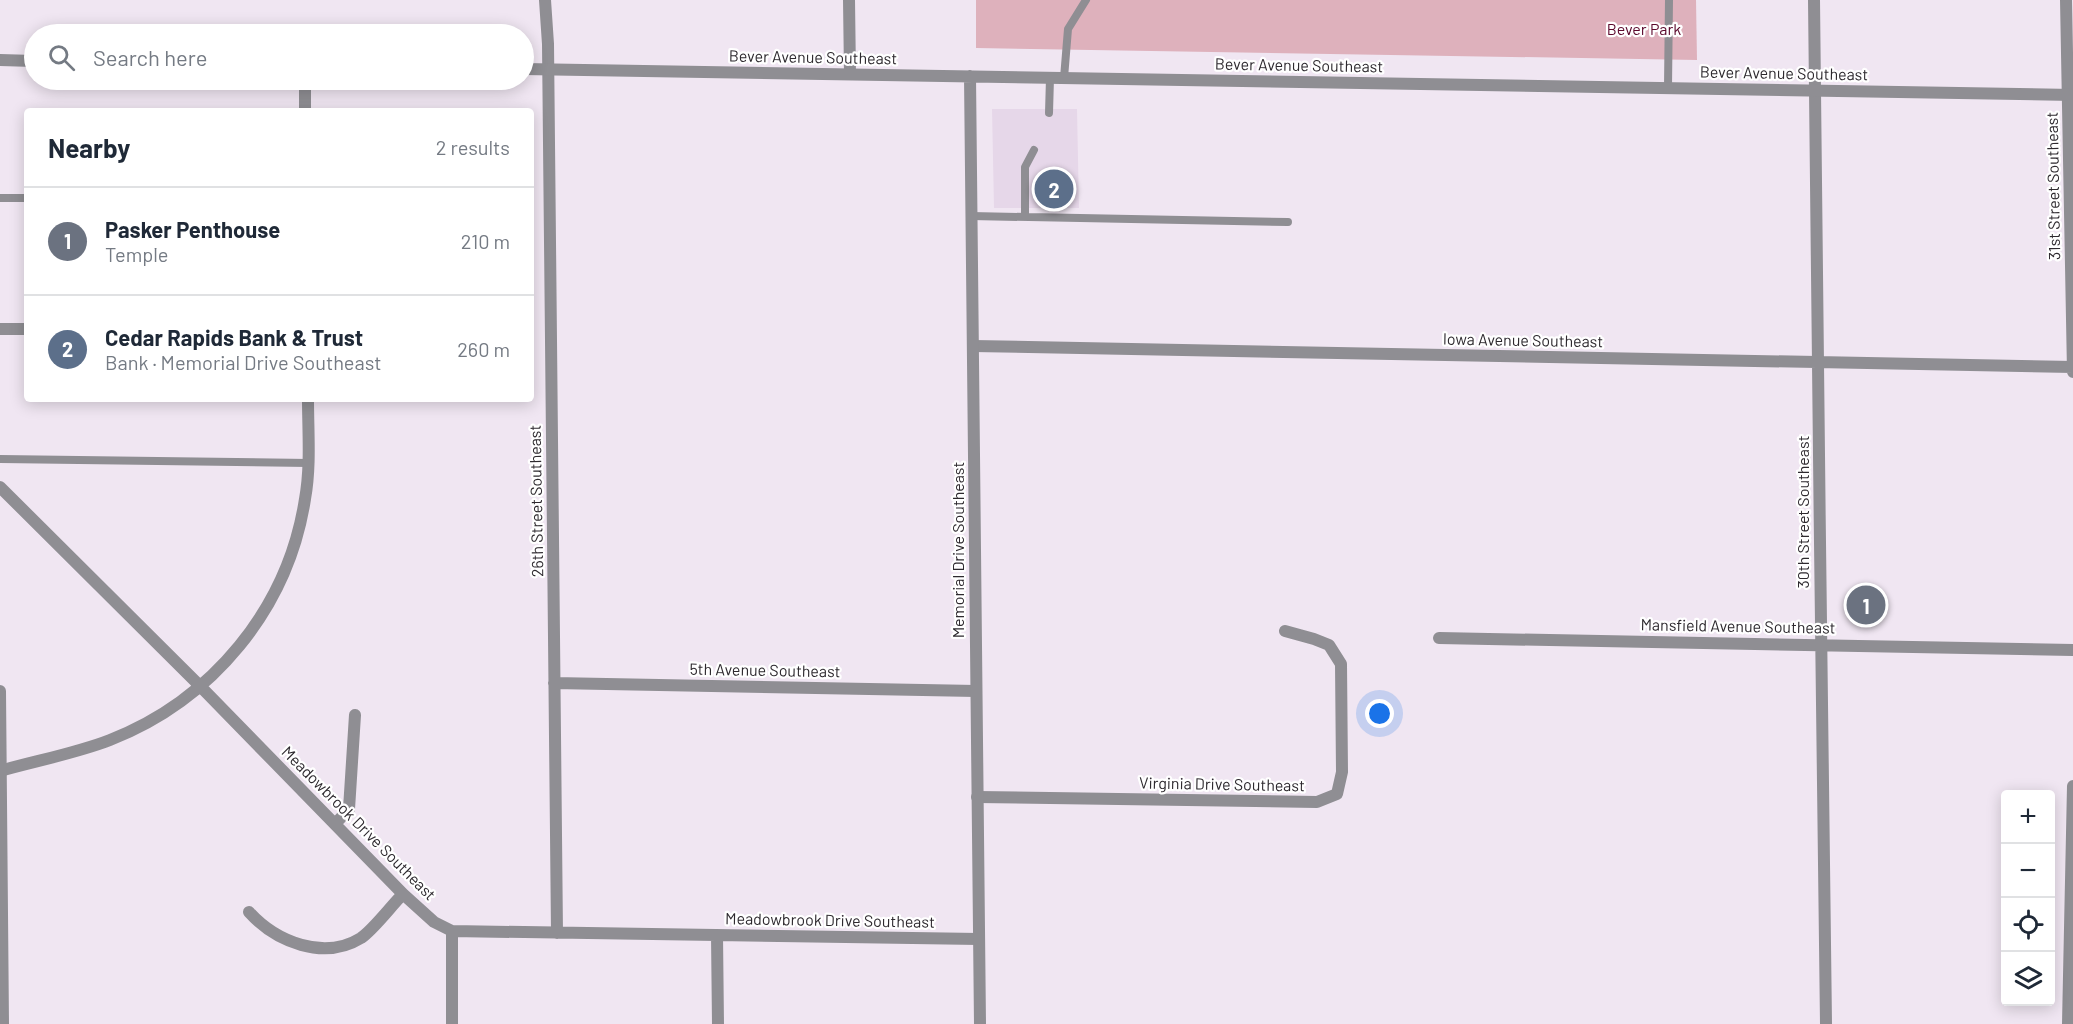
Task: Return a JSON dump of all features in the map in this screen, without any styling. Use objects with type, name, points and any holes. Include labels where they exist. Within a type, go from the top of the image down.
[{"type":"street","name":"26th Street Southeast","points":[[545,0],[548,69],[557,933]]},
{"type":"street","points":[[849,0],[850,74]]},
{"type":"street","name":"30th Street Southeast","points":[[1814,0],[1826,1024]]},
{"type":"street","name":"31st Street Southeast","points":[[2066,0],[2071,95],[2073,372]]},
{"type":"street","points":[[0,60],[24,61]]},
{"type":"street","name":"Bever Avenue Southeast","points":[[534,69],[2071,95]]},
{"type":"street","name":"Memorial Drive Southeast","points":[[970,76],[980,1024]]},
{"type":"street","points":[[305,90],[305,108]]},
{"type":"street","points":[[0,329],[24,329]]},
{"type":"street","name":"Iowa Avenue Southeast","points":[[973,346],[2073,367]]},
{"type":"street","points":[[0,771],[110,740],[158,717],[201,687],[239,647],[263,615],[284,576],[300,527],[309,463],[308,402]]},
{"type":"street","name":"Meadowbrook Drive Southeast","points":[[0,487],[336,823],[403,894],[434,922],[452,931],[979,939]]},
{"type":"street","name":"Virginia Drive Southeast","points":[[977,797],[1317,802],[1337,794],[1342,772],[1341,664],[1329,645],[1285,631]]},
{"type":"street","name":"Mansfield Avenue Southeast","points":[[1439,638],[2073,650]]},
{"type":"street","name":"5th Avenue Southeast","points":[[554,683],[976,691]]},
{"type":"street","points":[[0,691],[3,1024]]},
{"type":"street","points":[[336,823],[350,809],[355,715]]},
{"type":"street","points":[[2068,1024],[2073,786]]},
{"type":"street","points":[[249,912],[258,922],[291,943],[320,948],[342,947],[363,937],[403,894]]},
{"type":"street","points":[[452,931],[452,1024]]},
{"type":"street","points":[[717,935],[718,1024]]},
{"type":"lane","points":[[1064,78],[1068,29],[1086,0]]},
{"type":"lane","points":[[1668,87],[1669,0]]},
{"type":"lane","points":[[1049,113],[1050,78]]},
{"type":"lane","points":[[1025,217],[1025,167],[1034,150]]},
{"type":"lane","points":[[0,198],[24,198]]},
{"type":"lane","points":[[971,216],[1288,222]]},
{"type":"lane","points":[[0,459],[309,463]]},
{"type":"shaded area","points":[[992,109],[1077,109],[1079,208],[994,208]]},
{"type":"green space","name":"Bever Park","points":[[976,0],[1696,0],[1697,60],[976,48]]},
{"type":"place","name":"Cedar Rapids Bank & Trust","points":[[1054,189]]},
{"type":"place","name":"Pasker Penthouse","points":[[1866,605]]}]
